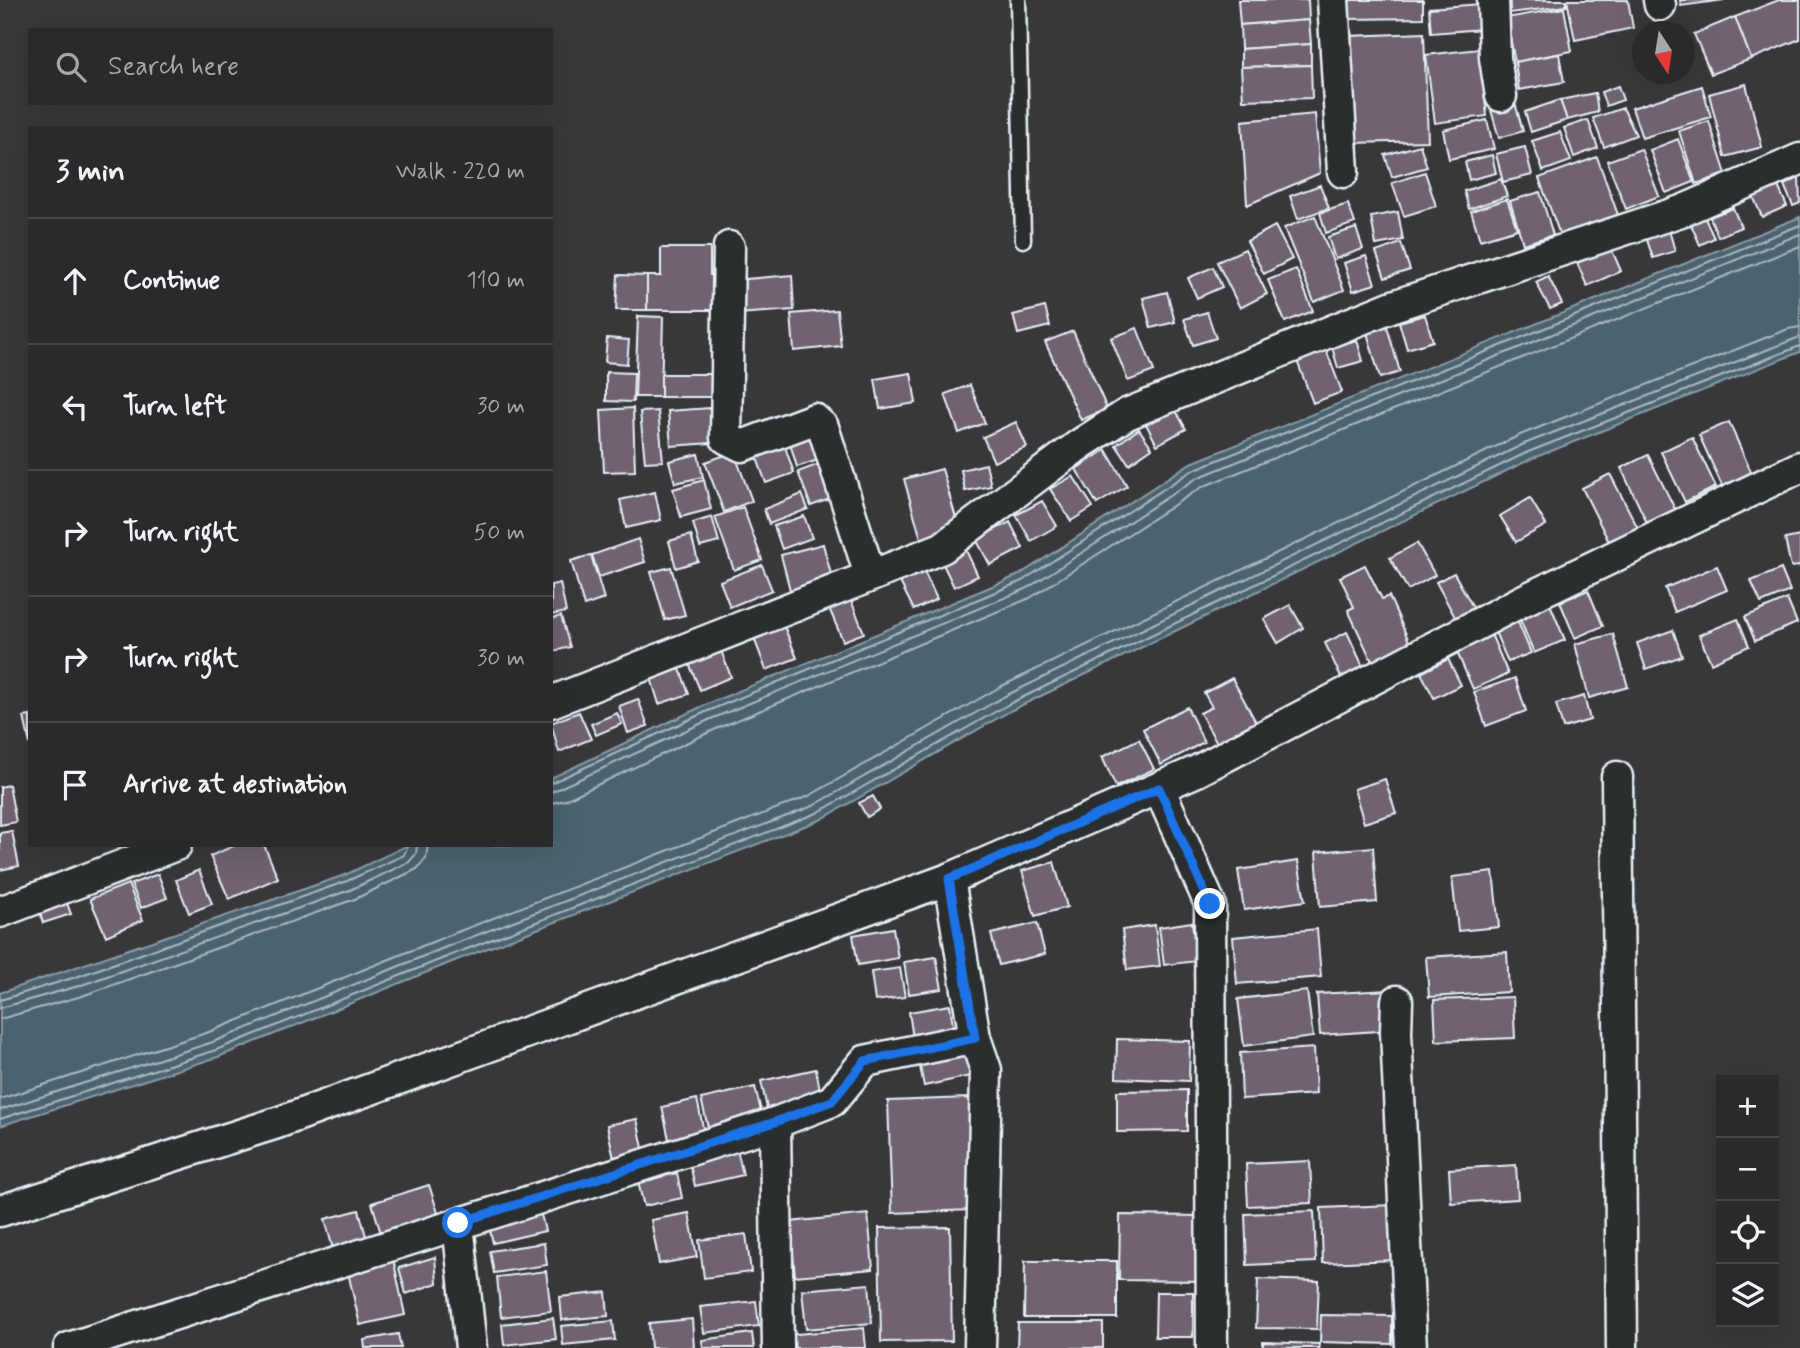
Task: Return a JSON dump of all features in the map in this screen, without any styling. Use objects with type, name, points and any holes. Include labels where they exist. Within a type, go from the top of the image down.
[{"type":"street","points":[[1333,0],[1343,172]]},
{"type":"street","points":[[1493,0],[1495,58],[1501,96]]},
{"type":"street","points":[[553,701],[942,548],[1079,445],[1128,414],[1393,306],[1684,210],[1800,159]]},
{"type":"street","points":[[729,247],[726,438],[742,446],[814,419],[823,427],[870,575]]},
{"type":"street","points":[[0,1211],[277,1123],[949,879],[1197,771],[1522,601],[1800,467]]},
{"type":"street","points":[[1617,777],[1622,1348]]},
{"type":"street","points":[[1159,788],[1210,904],[1212,1348]]},
{"type":"street","points":[[0,912],[171,847]]},
{"type":"street","points":[[949,879],[975,1038],[986,1070],[980,1348]]},
{"type":"street","points":[[1397,1001],[1396,1032],[1411,1348]]},
{"type":"street","points":[[69,1348],[775,1122],[832,1101],[865,1061],[975,1038]]},
{"type":"street","points":[[775,1122],[778,1348]]},
{"type":"street","points":[[458,1223],[471,1348]]},
{"type":"lane","points":[[1018,0],[1023,240]]},
{"type":"water","points":[[1800,217],[1800,352],[1531,459],[1012,710],[820,820],[457,960],[218,1057],[0,1126],[0,993],[345,875],[404,847],[553,847],[553,777],[705,705],[1019,575],[1189,464]]},
{"type":"building","points":[[1238,0],[1308,0],[1309,20],[1240,25]]},
{"type":"building","points":[[1349,0],[1423,0],[1423,18],[1349,19]]},
{"type":"building","points":[[1509,0],[1566,0],[1566,6],[1510,13]]},
{"type":"building","points":[[1567,0],[1628,0],[1632,28],[1575,40]]},
{"type":"building","points":[[1680,0],[1724,0],[1681,6]]},
{"type":"building","points":[[1779,0],[1800,0],[1800,39],[1751,59],[1735,17]]},
{"type":"building","points":[[1481,4],[1483,29],[1431,33],[1429,8]]},
{"type":"building","points":[[1564,8],[1572,51],[1515,62],[1506,18]]},
{"type":"building","points":[[1735,17],[1751,59],[1711,74],[1695,34]]},
{"type":"building","points":[[1309,20],[1311,44],[1241,49],[1240,25]]},
{"type":"building","points":[[1424,33],[1428,141],[1353,143],[1349,36]]},
{"type":"building","points":[[1311,44],[1311,65],[1241,67],[1241,49]]},
{"type":"building","points":[[1479,49],[1487,116],[1435,123],[1426,55]]},
{"type":"building","points":[[1559,54],[1564,82],[1519,90],[1515,62]]},
{"type":"building","points":[[1311,65],[1312,98],[1243,100],[1241,67]]},
{"type":"building","points":[[1746,84],[1762,147],[1725,157],[1709,94]]},
{"type":"building","points":[[1618,86],[1623,100],[1606,106],[1601,92]]},
{"type":"building","points":[[1702,86],[1711,117],[1642,138],[1632,108]]},
{"type":"building","points":[[1595,93],[1598,112],[1567,120],[1560,100]]},
{"type":"building","points":[[1560,100],[1567,120],[1531,132],[1525,112]]},
{"type":"building","points":[[1515,103],[1523,131],[1499,138],[1491,110]]},
{"type":"building","points":[[1623,108],[1636,135],[1604,147],[1593,118]]},
{"type":"building","points":[[1315,114],[1320,173],[1247,205],[1242,121]]},
{"type":"building","points":[[1487,120],[1494,149],[1449,159],[1443,130]]},
{"type":"building","points":[[1588,120],[1598,148],[1574,157],[1564,128]]},
{"type":"building","points":[[1709,121],[1726,174],[1696,184],[1679,131]]},
{"type":"building","points":[[1560,132],[1571,161],[1543,171],[1532,141]]},
{"type":"building","points":[[1678,139],[1694,182],[1666,193],[1650,150]]},
{"type":"building","points":[[1420,145],[1427,167],[1392,177],[1385,155]]},
{"type":"building","points":[[1525,147],[1532,175],[1503,182],[1496,154]]},
{"type":"building","points":[[1641,149],[1659,196],[1626,209],[1607,161]]},
{"type":"building","points":[[1492,155],[1496,173],[1469,180],[1465,162]]},
{"type":"building","points":[[1597,157],[1618,215],[1560,235],[1539,178]]},
{"type":"building","points":[[1425,172],[1436,206],[1404,216],[1392,183]]},
{"type":"building","points":[[1799,178],[1800,203],[1793,206],[1784,185]]},
{"type":"building","points":[[1501,179],[1507,196],[1469,209],[1464,191]]},
{"type":"building","points":[[1777,184],[1787,206],[1762,217],[1752,194]]},
{"type":"building","points":[[1320,185],[1329,208],[1298,219],[1290,196]]},
{"type":"building","points":[[1540,192],[1553,235],[1523,244],[1510,201]]},
{"type":"building","points":[[1507,199],[1517,229],[1480,240],[1471,211]]},
{"type":"building","points":[[1348,204],[1355,223],[1326,233],[1320,213]]},
{"type":"building","points":[[1733,208],[1741,227],[1718,237],[1710,217]]},
{"type":"building","points":[[1398,212],[1403,240],[1376,245],[1371,217]]},
{"type":"building","points":[[1703,214],[1714,238],[1700,245],[1689,220]]},
{"type":"building","points":[[1315,216],[1344,290],[1314,302],[1284,228]]},
{"type":"building","points":[[1275,226],[1292,259],[1264,274],[1247,241]]},
{"type":"building","points":[[1356,228],[1363,249],[1335,259],[1328,237]]},
{"type":"building","points":[[1669,230],[1675,251],[1653,258],[1646,237]]},
{"type":"building","points":[[1401,243],[1410,270],[1385,278],[1376,252]]},
{"type":"building","points":[[661,248],[710,248],[710,275],[715,275],[715,310],[647,310],[647,276],[661,276]]},
{"type":"building","points":[[1611,248],[1621,271],[1587,286],[1577,263]]},
{"type":"building","points":[[1245,249],[1267,294],[1240,308],[1217,262]]},
{"type":"building","points":[[1366,256],[1375,284],[1353,291],[1344,263]]},
{"type":"building","points":[[1213,267],[1222,287],[1197,298],[1188,278]]},
{"type":"building","points":[[1296,269],[1313,311],[1285,322],[1268,280]]},
{"type":"building","points":[[618,275],[647,276],[647,310],[616,310]]},
{"type":"building","points":[[792,275],[794,310],[738,314],[735,280]]},
{"type":"building","points":[[1548,276],[1562,304],[1550,309],[1536,282]]},
{"type":"building","points":[[1167,292],[1175,322],[1151,328],[1143,298]]},
{"type":"building","points":[[1045,307],[1050,326],[1018,334],[1013,315]]},
{"type":"building","points":[[837,310],[841,346],[794,351],[791,314]]},
{"type":"building","points":[[1207,312],[1216,338],[1193,345],[1184,319]]},
{"type":"building","points":[[1425,315],[1433,341],[1407,349],[1399,322]]},
{"type":"building","points":[[638,316],[663,317],[661,397],[635,397]]},
{"type":"building","points":[[1386,323],[1400,372],[1380,378],[1366,329]]},
{"type":"building","points":[[1137,328],[1154,371],[1128,381],[1111,338]]},
{"type":"building","points":[[1073,331],[1107,409],[1081,420],[1045,342]]},
{"type":"building","points":[[607,338],[629,340],[627,364],[605,362]]},
{"type":"building","points":[[1357,340],[1363,361],[1338,368],[1332,347]]},
{"type":"building","points":[[1325,347],[1342,392],[1313,403],[1296,358]]},
{"type":"building","points":[[606,372],[634,373],[633,402],[606,401]]},
{"type":"building","points":[[911,373],[916,403],[880,409],[875,379]]},
{"type":"building","points":[[661,374],[716,374],[716,397],[661,397]]},
{"type":"building","points":[[970,385],[985,423],[959,433],[945,394]]},
{"type":"building","points":[[633,408],[635,471],[604,472],[601,410]]},
{"type":"building","points":[[710,408],[712,443],[671,446],[668,411]]},
{"type":"building","points":[[1175,409],[1186,429],[1157,445],[1146,424]]},
{"type":"building","points":[[658,411],[663,461],[645,462],[640,412]]},
{"type":"building","points":[[1016,422],[1027,447],[994,462],[983,437]]},
{"type":"building","points":[[1729,422],[1752,474],[1723,488],[1699,435]]},
{"type":"building","points":[[1139,429],[1152,448],[1129,464],[1116,445]]},
{"type":"building","points":[[813,432],[821,459],[797,467],[789,440]]},
{"type":"building","points":[[1692,437],[1716,487],[1685,502],[1661,452]]},
{"type":"building","points":[[783,441],[794,473],[766,483],[754,450]]},
{"type":"building","points":[[1106,450],[1127,486],[1097,504],[1076,469]]},
{"type":"building","points":[[734,452],[752,501],[724,512],[705,462]]},
{"type":"building","points":[[698,454],[703,477],[675,483],[669,461]]},
{"type":"building","points":[[1648,455],[1676,511],[1648,525],[1621,468]]},
{"type":"building","points":[[822,463],[835,497],[811,506],[798,472]]},
{"type":"building","points":[[986,464],[991,486],[965,491],[961,470]]},
{"type":"building","points":[[942,469],[959,529],[921,539],[904,479]]},
{"type":"building","points":[[1610,474],[1640,532],[1611,546],[1582,488]]},
{"type":"building","points":[[1073,476],[1093,507],[1071,521],[1050,489]]},
{"type":"building","points":[[704,480],[711,509],[681,517],[673,489]]},
{"type":"building","points":[[655,492],[661,520],[626,528],[620,500]]},
{"type":"building","points":[[802,494],[808,509],[769,524],[764,509]]},
{"type":"building","points":[[1530,498],[1546,525],[1516,542],[1500,516]]},
{"type":"building","points":[[1042,501],[1057,526],[1031,541],[1016,515]]},
{"type":"building","points":[[743,507],[762,560],[734,570],[715,517]]},
{"type":"building","points":[[804,516],[812,538],[782,549],[774,526]]},
{"type":"building","points":[[712,517],[719,542],[700,547],[693,523]]},
{"type":"building","points":[[1010,522],[1023,548],[990,565],[976,539]]},
{"type":"building","points":[[691,535],[698,561],[676,568],[669,541]]},
{"type":"building","points":[[1800,536],[1800,566],[1791,567],[1785,539]]},
{"type":"building","points":[[638,539],[645,562],[599,577],[592,555]]},
{"type":"building","points":[[1417,543],[1435,575],[1408,590],[1390,558]]},
{"type":"building","points":[[823,544],[832,578],[790,590],[781,555]]},
{"type":"building","points":[[964,546],[978,576],[954,587],[940,558]]},
{"type":"building","points":[[591,555],[604,599],[584,606],[571,561]]},
{"type":"building","points":[[762,565],[772,590],[730,607],[720,581]]},
{"type":"building","points":[[1365,565],[1382,599],[1389,596],[1413,650],[1375,668],[1348,610],[1354,607],[1340,577]]},
{"type":"building","points":[[1717,566],[1727,590],[1675,612],[1665,588]]},
{"type":"building","points":[[671,567],[685,615],[665,620],[651,572]]},
{"type":"building","points":[[922,567],[937,599],[914,610],[898,578]]},
{"type":"building","points":[[1781,569],[1790,591],[1761,603],[1751,581]]},
{"type":"building","points":[[1454,573],[1474,609],[1456,619],[1436,582]]},
{"type":"building","points":[[560,583],[566,612],[553,615],[553,585]]},
{"type":"building","points":[[1588,590],[1603,626],[1575,638],[1560,602]]},
{"type":"building","points":[[1787,599],[1797,623],[1755,641],[1745,617]]},
{"type":"building","points":[[851,600],[864,633],[843,641],[829,608]]},
{"type":"building","points":[[1550,604],[1565,640],[1534,653],[1519,617]]},
{"type":"building","points":[[1290,605],[1303,628],[1278,643],[1264,619]]},
{"type":"building","points":[[561,616],[570,647],[553,651],[553,618]]},
{"type":"building","points":[[1738,619],[1749,646],[1711,663],[1699,635]]},
{"type":"building","points":[[1518,622],[1531,653],[1508,662],[1495,632]]},
{"type":"building","points":[[783,624],[797,658],[766,670],[753,635]]},
{"type":"building","points":[[1673,630],[1682,656],[1646,669],[1637,643]]},
{"type":"building","points":[[1347,632],[1366,673],[1344,684],[1325,643]]},
{"type":"building","points":[[1491,634],[1508,674],[1473,689],[1456,650]]},
{"type":"building","points":[[1613,634],[1628,687],[1589,698],[1575,644]]},
{"type":"building","points":[[720,648],[731,677],[700,690],[688,661]]},
{"type":"building","points":[[1448,659],[1461,685],[1434,698],[1421,673]]},
{"type":"building","points":[[680,669],[689,694],[659,704],[651,678]]},
{"type":"building","points":[[1232,678],[1256,722],[1217,743],[1200,713],[1212,707],[1204,693]]},
{"type":"building","points":[[1515,678],[1526,711],[1486,726],[1474,692]]},
{"type":"building","points":[[1584,696],[1590,720],[1563,728],[1556,704]]},
{"type":"building","points":[[638,699],[648,726],[628,733],[619,706]]},
{"type":"building","points":[[1187,707],[1204,742],[1161,765],[1143,729]]},
{"type":"building","points":[[579,712],[591,739],[559,752],[553,722]]},
{"type":"building","points":[[617,713],[622,724],[596,735],[591,724]]},
{"type":"building","points":[[28,716],[28,735],[24,717]]},
{"type":"building","points":[[1139,739],[1154,769],[1116,787],[1102,757]]},
{"type":"building","points":[[1385,779],[1396,813],[1364,823],[1354,789]]},
{"type":"building","points":[[9,785],[16,822],[0,825],[0,787]]},
{"type":"building","points":[[873,796],[880,809],[867,817],[859,803]]},
{"type":"building","points":[[12,831],[19,866],[0,870],[0,833]]},
{"type":"building","points":[[231,847],[265,847],[278,878],[229,899],[210,856]]},
{"type":"building","points":[[1373,847],[1377,902],[1320,907],[1316,852]]},
{"type":"building","points":[[1298,861],[1305,901],[1244,910],[1238,870]]},
{"type":"building","points":[[1054,862],[1067,907],[1035,916],[1022,871]]},
{"type":"building","points":[[199,870],[212,904],[189,913],[176,880]]},
{"type":"building","points":[[1493,872],[1499,927],[1458,931],[1452,877]]},
{"type":"building","points":[[158,874],[167,898],[141,908],[131,884]]},
{"type":"building","points":[[128,884],[143,920],[106,936],[90,899]]},
{"type":"building","points":[[65,898],[71,914],[43,923],[38,907]]},
{"type":"building","points":[[1192,922],[1197,961],[1164,965],[1159,927]]},
{"type":"building","points":[[1037,923],[1045,954],[999,965],[991,934]]},
{"type":"building","points":[[1155,925],[1160,966],[1127,970],[1122,930]]},
{"type":"building","points":[[893,928],[898,958],[858,965],[853,935]]},
{"type":"building","points":[[1317,929],[1321,977],[1237,984],[1233,937]]},
{"type":"building","points":[[1507,952],[1509,992],[1429,997],[1426,957]]},
{"type":"building","points":[[936,957],[942,989],[909,994],[904,962]]},
{"type":"building","points":[[900,968],[905,997],[875,1001],[871,972]]},
{"type":"building","points":[[1389,990],[1392,1030],[1320,1035],[1317,994]]},
{"type":"building","points":[[1307,991],[1313,1037],[1244,1046],[1238,999]]},
{"type":"building","points":[[1513,997],[1515,1038],[1436,1041],[1434,1000]]},
{"type":"building","points":[[950,1005],[955,1038],[914,1045],[909,1012]]},
{"type":"building","points":[[1117,1039],[1190,1041],[1189,1081],[1116,1078]]},
{"type":"building","points":[[969,1046],[975,1075],[924,1086],[918,1057]]},
{"type":"building","points":[[1314,1048],[1316,1094],[1242,1099],[1240,1053]]},
{"type":"building","points":[[816,1069],[822,1101],[768,1113],[761,1081]]},
{"type":"building","points":[[755,1087],[762,1115],[708,1127],[701,1099]]},
{"type":"building","points":[[1187,1090],[1187,1131],[1117,1132],[1117,1091]]},
{"type":"building","points":[[969,1098],[973,1210],[892,1213],[888,1101]]},
{"type":"building","points":[[697,1099],[705,1137],[670,1144],[662,1107]]},
{"type":"building","points":[[637,1119],[644,1153],[614,1159],[607,1125]]},
{"type":"building","points":[[736,1145],[743,1175],[695,1186],[688,1156]]},
{"type":"building","points":[[1310,1161],[1312,1203],[1248,1206],[1246,1164]]},
{"type":"building","points":[[1516,1165],[1518,1199],[1451,1203],[1449,1169]]},
{"type":"building","points":[[677,1173],[682,1198],[644,1206],[638,1182]]},
{"type":"building","points":[[429,1185],[440,1219],[382,1237],[372,1203]]},
{"type":"building","points":[[1393,1205],[1395,1260],[1323,1263],[1321,1208]]},
{"type":"building","points":[[539,1206],[545,1231],[493,1243],[487,1218]]},
{"type":"building","points":[[359,1210],[368,1244],[334,1253],[325,1219]]},
{"type":"building","points":[[1314,1211],[1316,1262],[1247,1265],[1245,1214]]},
{"type":"building","points":[[689,1213],[697,1257],[659,1264],[651,1220]]},
{"type":"building","points":[[868,1214],[873,1269],[795,1276],[790,1222]]},
{"type":"building","points":[[1120,1215],[1202,1216],[1202,1281],[1119,1280]]},
{"type":"building","points":[[950,1227],[952,1341],[881,1342],[879,1228]]},
{"type":"building","points":[[746,1234],[751,1272],[704,1278],[699,1240]]},
{"type":"building","points":[[544,1243],[547,1265],[494,1273],[490,1251]]},
{"type":"building","points":[[435,1257],[437,1283],[406,1294],[399,1268]]},
{"type":"building","points":[[393,1258],[405,1315],[360,1325],[347,1268]]},
{"type":"building","points":[[1025,1261],[1117,1261],[1117,1318],[1024,1318]]},
{"type":"building","points":[[546,1271],[551,1311],[501,1317],[497,1277]]},
{"type":"building","points":[[1258,1279],[1319,1281],[1317,1329],[1256,1328]]},
{"type":"building","points":[[869,1284],[872,1323],[806,1329],[802,1290]]},
{"type":"building","points":[[606,1292],[608,1316],[562,1320],[560,1297]]},
{"type":"building","points":[[1156,1292],[1193,1292],[1193,1337],[1155,1337]]},
{"type":"building","points":[[756,1301],[759,1326],[704,1333],[700,1307]]},
{"type":"building","points":[[1321,1315],[1392,1316],[1392,1344],[1320,1342]]},
{"type":"building","points":[[553,1318],[556,1339],[504,1345],[502,1324]]},
{"type":"building","points":[[692,1319],[694,1348],[651,1348],[649,1323]]},
{"type":"building","points":[[613,1321],[615,1340],[563,1345],[561,1326]]},
{"type":"building","points":[[1018,1323],[1103,1323],[1103,1348],[1017,1348]]},
{"type":"building","points":[[864,1328],[866,1348],[787,1348],[786,1335]]},
{"type":"building","points":[[752,1333],[754,1348],[703,1348],[702,1340]]},
{"type":"building","points":[[398,1334],[401,1348],[365,1348],[364,1340]]},
{"type":"building","points":[[1263,1342],[1319,1344],[1319,1348],[1263,1348]]},
{"type":"route","points":[[458,1223],[775,1122],[832,1101],[865,1061],[975,1038],[949,879],[1159,788],[1210,904]]}]
